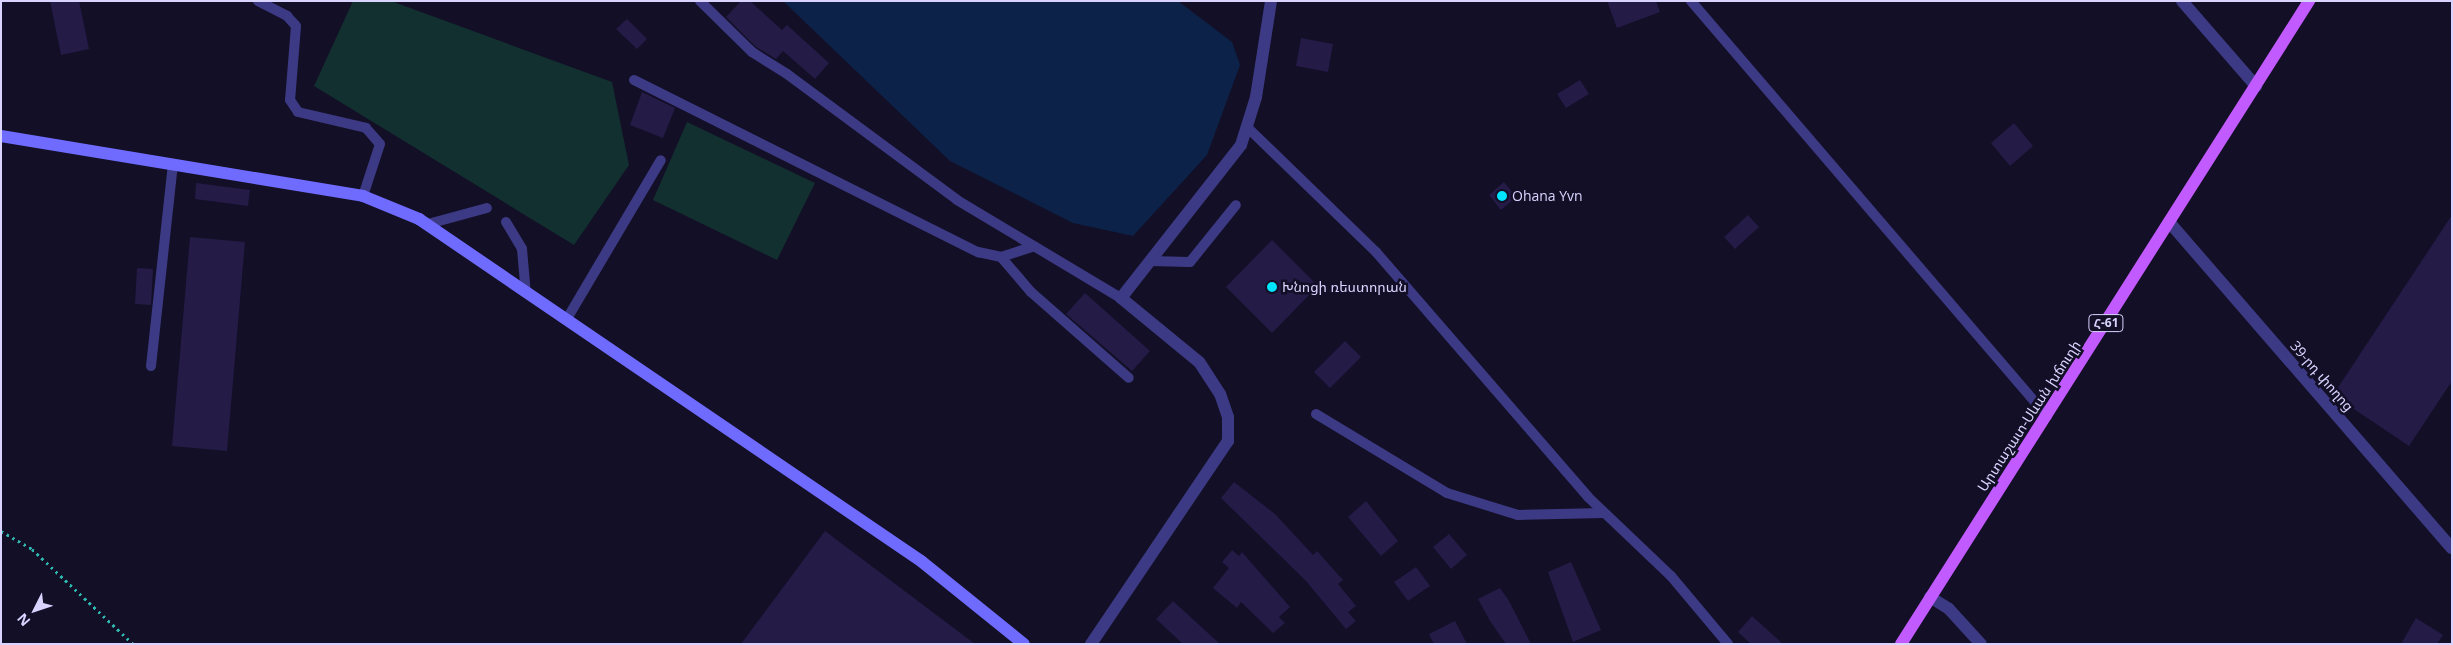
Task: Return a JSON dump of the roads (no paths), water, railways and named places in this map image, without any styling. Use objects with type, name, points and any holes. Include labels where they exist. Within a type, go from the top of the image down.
[{"type":"main road","name":"Արտաշատ-Սևան խճուղի","points":[[1901,644],[2170,223],[2309,1]]},
{"type":"street","points":[[1091,644],[1228,441],[1228,417],[1220,394],[1199,362],[1121,298],[1242,145],[1271,1]]},
{"type":"street","points":[[2182,1],[2256,86]]},
{"type":"street","points":[[1,136],[363,196],[428,224],[525,287],[921,561],[1024,644]]},
{"type":"street","name":"39-րդ փողոց","points":[[2170,223],[2452,548]]},
{"type":"street","points":[[1930,597],[1949,609],[1982,644]]},
{"type":"lane","points":[[258,1],[287,16],[296,26],[290,100],[298,112],[366,128],[380,144],[363,196]]},
{"type":"lane","points":[[700,1],[752,52],[787,74],[957,200],[1121,298]]},
{"type":"lane","points":[[1691,1],[2047,416]]},
{"type":"lane","points":[[634,80],[978,252],[1000,257],[1034,246]]},
{"type":"lane","points":[[1247,127],[1376,252],[1604,513],[1671,576],[1728,644]]},
{"type":"lane","points":[[568,317],[661,160]]},
{"type":"lane","points":[[151,366],[173,165]]},
{"type":"lane","points":[[1150,261],[1190,262],[1236,204]]},
{"type":"lane","points":[[428,224],[487,208]]},
{"type":"lane","points":[[506,222],[522,249],[525,287]]},
{"type":"lane","points":[[1000,257],[1031,292],[1129,378]]},
{"type":"lane","points":[[1316,414],[1447,493],[1518,515],[1604,513]]},
{"type":"water","points":[[783,1],[1178,1],[1232,42],[1240,65],[1207,155],[1133,236],[1073,223],[950,161]]},
{"type":"place","name":"Ohana Yvn","points":[[1502,196]]},
{"type":"place","name":"Խնոցի ռեստորան","points":[[1272,287]]}]
